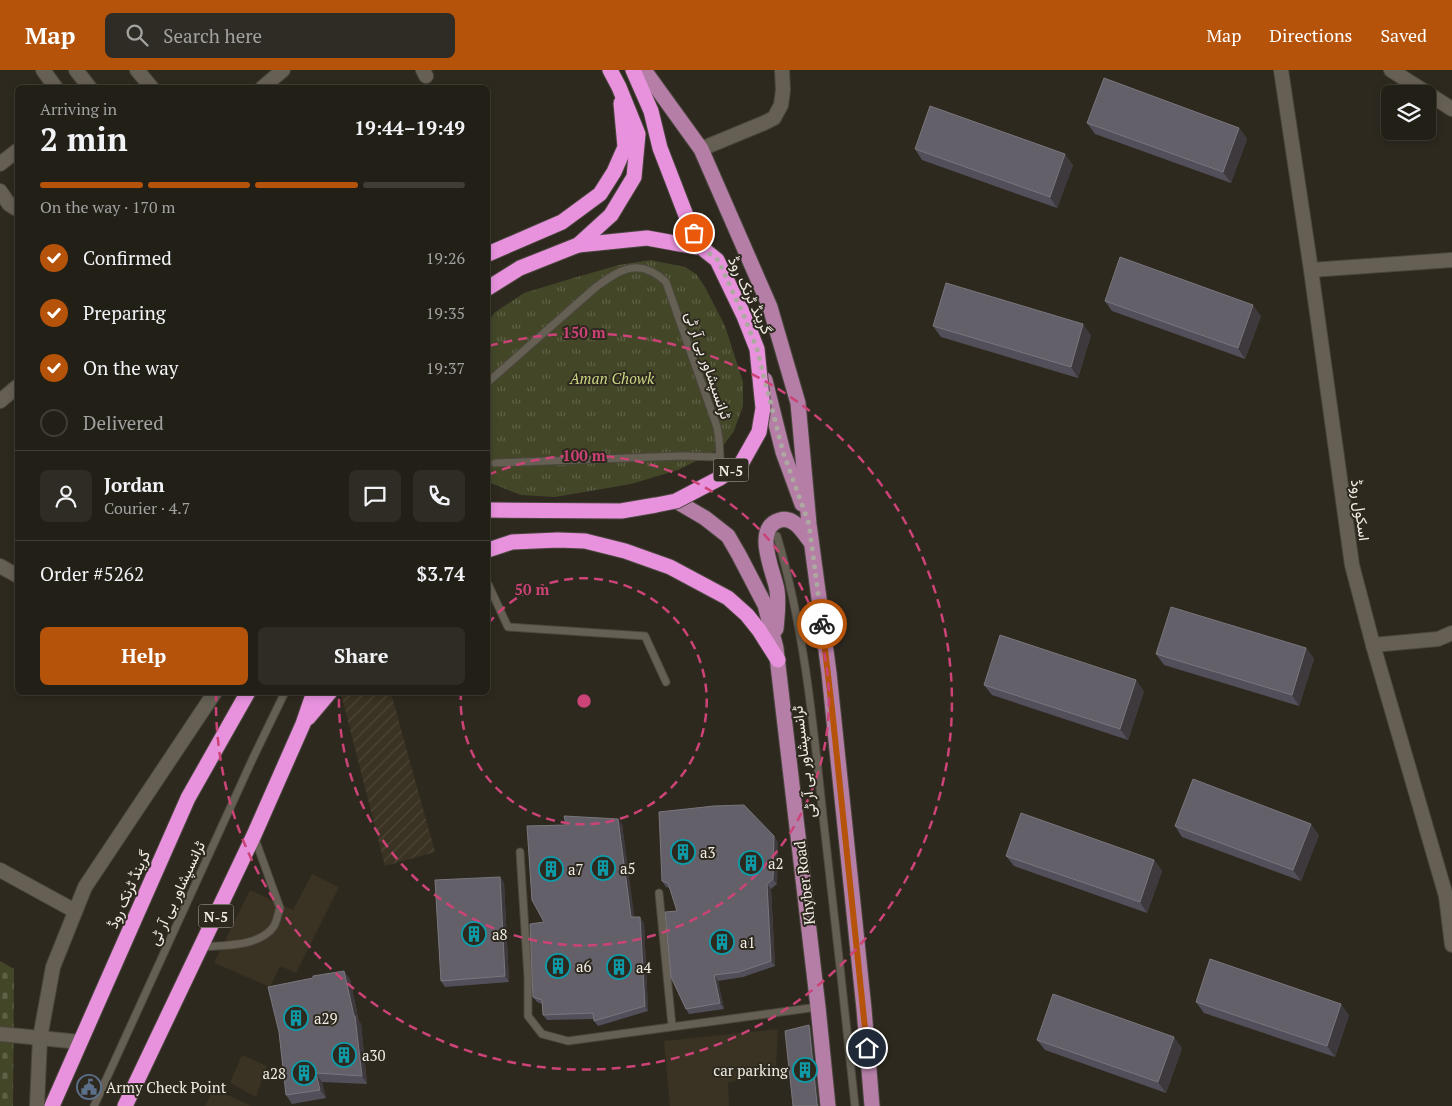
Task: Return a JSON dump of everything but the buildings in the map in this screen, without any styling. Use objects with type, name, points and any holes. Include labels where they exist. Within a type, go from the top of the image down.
[{"type":"highway","points":[[578,246],[611,215],[634,177],[638,134],[619,86],[610,70]]},
{"type":"highway","name":"گرینڈ ٹرنک روڈ","points":[[490,510],[621,511],[676,501],[720,478],[741,464],[759,432],[763,408],[757,349],[718,260],[702,248],[687,218],[660,148],[651,111],[633,70]]},
{"type":"highway","points":[[490,253],[562,222],[600,194],[614,172],[625,147],[619,86]]},
{"type":"highway","points":[[490,287],[520,268],[578,246],[647,238],[702,248]]},
{"type":"highway","points":[[490,549],[512,542],[585,541],[625,551],[670,567],[728,598],[747,616],[777,654]]},
{"type":"highway","points":[[188,798],[207,747],[233,695]]},
{"type":"highway","name":"گرینڈ ٹرنک روڈ","points":[[52,1106],[188,798],[246,695]]},
{"type":"highway","name":"N-5","points":[[125,1106],[254,836],[303,724],[313,695]]},
{"type":"highway","points":[[303,724],[327,695]]},
{"type":"main road","points":[[644,70],[700,149],[770,307],[798,403],[811,542],[830,682],[864,1009],[872,1106]]},
{"type":"main road","points":[[757,349],[783,452],[809,524]]},
{"type":"main road","points":[[676,501],[705,518],[728,536],[765,605],[777,654]]},
{"type":"main road","points":[[777,654],[777,591],[765,541],[767,532],[776,521],[790,520],[797,524],[811,542]]},
{"type":"main road","name":"Khyber Road","points":[[777,654],[828,1106]]},
{"type":"street","points":[[43,70],[54,85]]},
{"type":"street","points":[[76,70],[88,85]]},
{"type":"street","points":[[137,70],[150,85]]},
{"type":"street","points":[[266,85],[284,70]]},
{"type":"street","points":[[700,149],[774,118],[782,106],[782,70]]},
{"type":"street","name":"اسکول روڈ","points":[[1281,70],[1352,565],[1373,645],[1446,896],[1452,945]]},
{"type":"street","points":[[1392,70],[1452,109]]},
{"type":"street","points":[[0,164],[15,152]]},
{"type":"street","points":[[0,191],[15,208]]},
{"type":"street","points":[[1311,270],[1452,260]]},
{"type":"street","points":[[0,401],[15,388]]},
{"type":"street","points":[[0,566],[15,574]]},
{"type":"street","points":[[1373,645],[1438,639],[1452,633]]},
{"type":"street","points":[[36,1106],[40,1038],[53,967],[85,887],[213,695]]},
{"type":"street","points":[[0,870],[75,912]]},
{"type":"street","points":[[0,1034],[80,1042]]},
{"type":"lane","name":"ٹرانسپشاور بی آر ٹی","points":[[490,380],[596,287],[614,274],[625,269],[637,268],[651,271],[666,282],[716,427],[720,457],[681,456],[494,463]]},
{"type":"lane","name":"ٹرانسپشاور بی آر ٹی","points":[[777,536],[785,562],[798,622],[805,668],[817,757],[855,1106]]},
{"type":"lane","points":[[490,588],[508,627],[645,636],[666,682]]},
{"type":"lane","name":"ٹرانسپشاور بی آر ٹی","points":[[94,1106],[284,695]]},
{"type":"lane","points":[[201,948],[253,942],[264,936],[274,926],[280,908],[254,836]]},
{"type":"lane","points":[[520,852],[528,977],[528,1016],[542,1034],[568,1041],[818,1007]]},
{"type":"lane","points":[[659,892],[672,1026]]},
{"type":"shaded area","points":[[341,695],[392,695],[435,852],[385,866]]},
{"type":"shaded area","points":[[312,874],[339,887],[296,973],[280,966],[270,987],[214,963],[250,890],[293,910]]},
{"type":"shaded area","points":[[778,1029],[776,1068],[728,1083],[729,1106],[670,1106],[664,1041]]},
{"type":"shaded area","points":[[242,1055],[267,1066],[256,1097],[230,1083]]},
{"type":"shaded area","points":[[214,1089],[252,1106],[205,1106]]},
{"type":"green space","name":"Aman Chowk","points":[[650,260],[685,267],[696,274],[705,287],[725,326],[743,382],[743,406],[734,431],[723,446],[710,454],[678,470],[631,484],[555,497],[521,495],[490,483],[490,320],[494,313],[524,293],[619,265]]},
{"type":"green space","points":[[0,961],[14,969],[13,1106],[0,1106]]},
{"type":"way so far","points":[[694,233],[702,248],[718,260],[757,349],[783,452],[809,524],[822,624]]},
{"type":"place","name":"a3","points":[[683,852]]},
{"type":"place","name":"a2","points":[[751,863]]},
{"type":"place","name":"a5","points":[[603,868]]},
{"type":"place","name":"a7","points":[[551,869]]},
{"type":"place","name":"a8","points":[[474,934]]},
{"type":"place","name":"a1","points":[[722,942]]},
{"type":"place","name":"a6","points":[[558,966]]},
{"type":"place","name":"a4","points":[[619,967]]},
{"type":"place","name":"a29","points":[[296,1018]]},
{"type":"place","name":"a30","points":[[344,1055]]},
{"type":"place","name":"car parking","points":[[805,1070]]},
{"type":"place","name":"a28","points":[[304,1073]]},
{"type":"place","name":"Army Check Point","points":[[89,1087]]},
{"type":"route","points":[[822,624],[829,672],[867,1048]]}]
